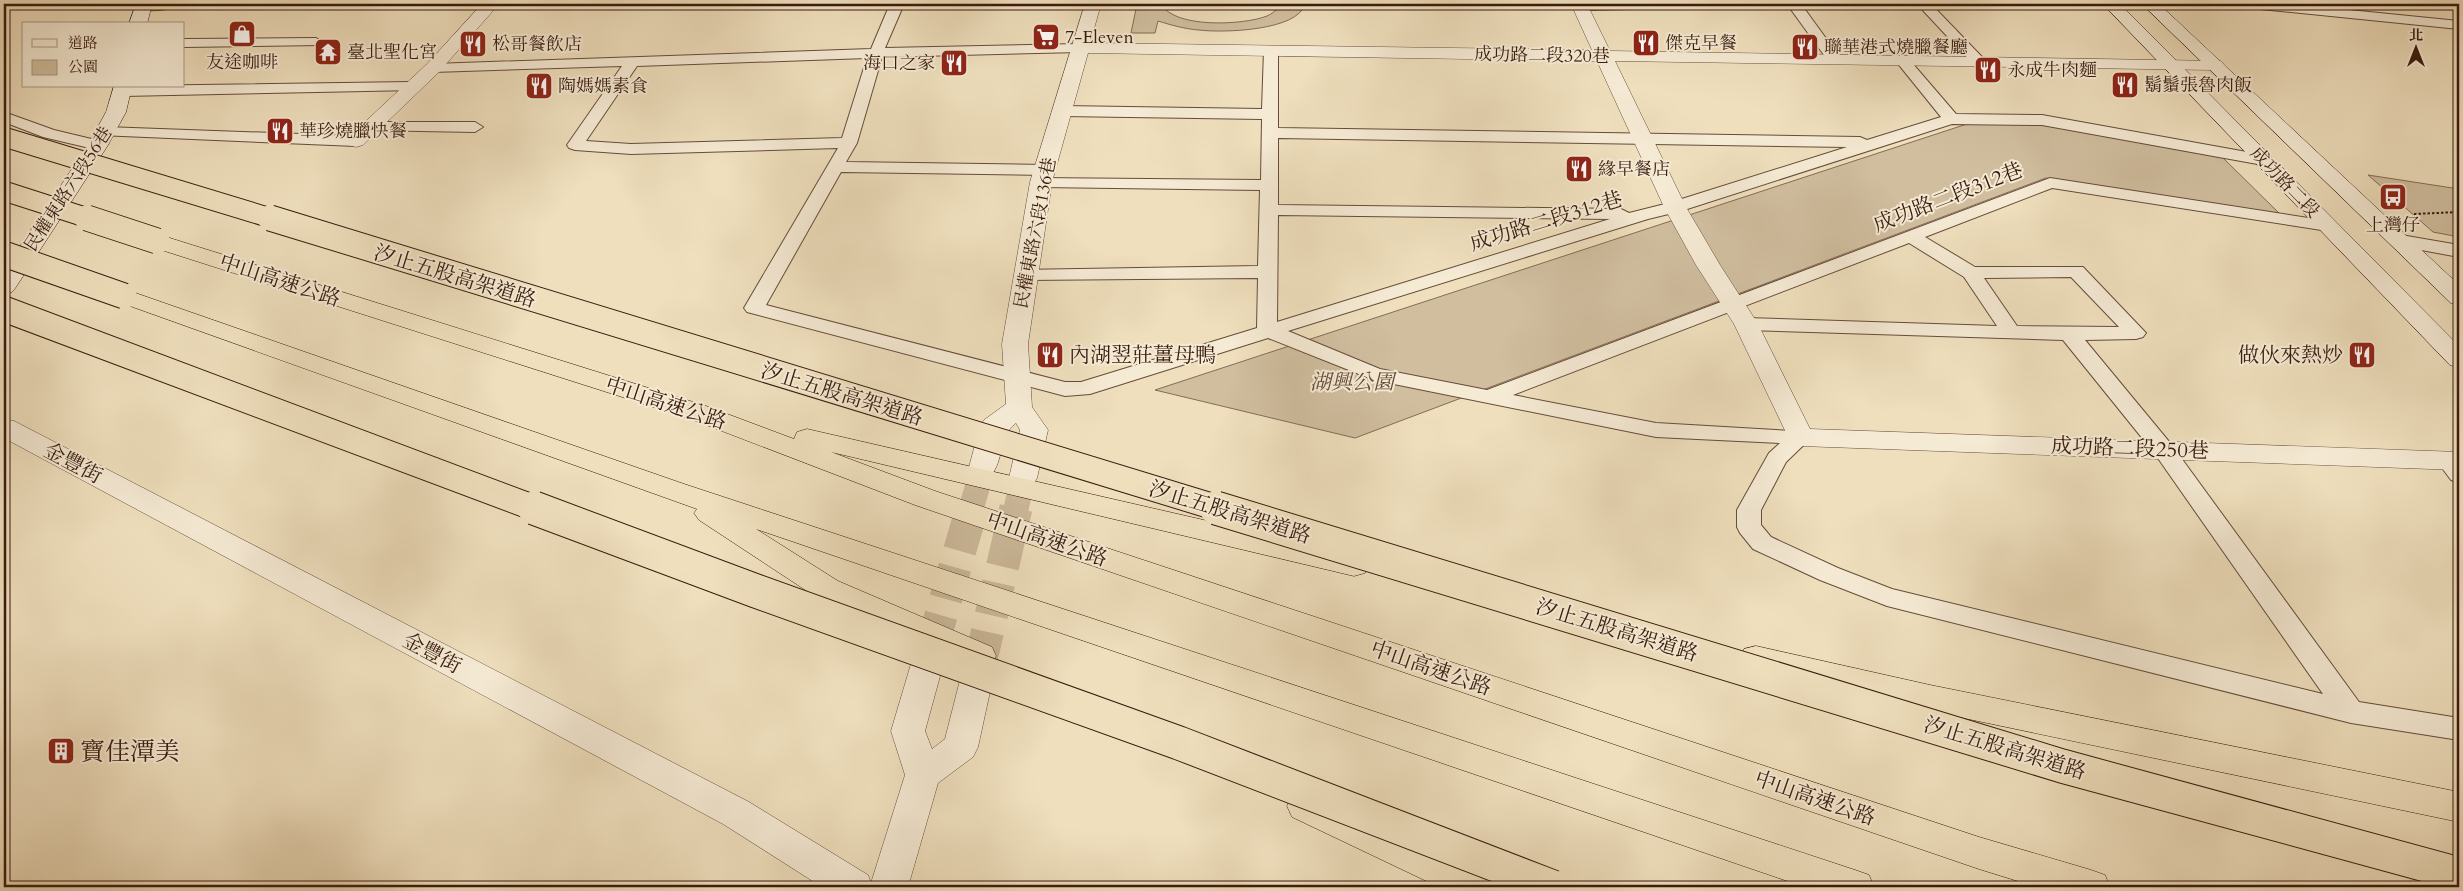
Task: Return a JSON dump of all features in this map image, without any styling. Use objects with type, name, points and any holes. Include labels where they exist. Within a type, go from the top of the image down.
[{"type":"highway","name":"汐止五股高架道路","points":[[4,137],[2062,766],[2459,874]]},
{"type":"highway","name":"中山高速公路","points":[[4,192],[697,412],[925,498],[1979,853],[2091,887]]},
{"type":"highway","points":[[4,254],[674,491],[1855,887]]},
{"type":"highway","points":[[4,309],[747,588],[1179,743],[1553,887]]},
{"type":"highway","points":[[697,412],[1930,698],[2459,807]]},
{"type":"highway","points":[[674,491],[827,589],[1074,698],[1477,887]]},
{"type":"street","points":[[356,140],[433,68],[491,4]]},
{"type":"street","name":"民權東路六段136巷","points":[[1023,478],[1034,430],[1019,407],[1017,377],[1016,344],[1026,274],[1043,176],[1092,4]]},
{"type":"street","name":"成功路二段","points":[[2111,4],[2172,64],[2459,360]]},
{"type":"street","name":"成功路二段","points":[[2150,4],[2374,215],[2459,298]]},
{"type":"street","points":[[139,22],[144,5]]},
{"type":"street","points":[[1580,5],[1675,207],[1708,265],[1740,313],[1801,437]]},
{"type":"street","name":"成功路二段320巷","points":[[1080,48],[2215,65]]},
{"type":"street","name":"民權東路六段56巷","points":[[4,287],[101,139],[116,112],[123,89]]},
{"type":"street","points":[[983,467],[994,426],[1019,407]]},
{"type":"street","name":"金豐街","points":[[4,427],[736,813],[854,887]]},
{"type":"street","name":"成功路二段250巷","points":[[1801,437],[2163,449],[2455,465]]},
{"type":"street","points":[[889,887],[923,775],[908,731],[932,647]]},
{"type":"street","points":[[923,775],[961,747],[980,664]]},
{"type":"lane","points":[[144,5],[172,4]]},
{"type":"lane","points":[[897,4],[876,52],[849,143],[835,167],[1269,185]]},
{"type":"lane","points":[[1580,5],[1683,4]]},
{"type":"lane","points":[[1794,4],[1834,59]]},
{"type":"lane","points":[[1924,4],[1978,61]]},
{"type":"lane","points":[[2250,4],[2327,7],[2459,25]]},
{"type":"lane","points":[[185,43],[316,42]]},
{"type":"lane","points":[[433,68],[876,52],[1080,48]]},
{"type":"lane","points":[[1271,50],[1267,330],[1374,374],[1488,397],[1656,430],[1801,437]]},
{"type":"lane","points":[[1902,60],[1951,119]]},
{"type":"lane","points":[[632,62],[575,145],[631,149],[849,143]]},
{"type":"lane","points":[[123,89],[411,87]]},
{"type":"lane","points":[[1062,111],[1270,123],[1642,139],[1878,142]]},
{"type":"lane","points":[[4,117],[49,134],[101,139],[356,140]]},
{"type":"lane","name":"成功路二段312巷","points":[[835,167],[754,308],[1065,389],[1082,388],[1642,215],[1675,207],[1951,119],[2042,120],[2263,160]]},
{"type":"lane","points":[[370,127],[475,127]]},
{"type":"lane","name":"成功路二段312巷","points":[[1488,397],[1740,313],[1911,236],[2050,183],[2328,226]]},
{"type":"lane","points":[[1269,210],[1642,215]]},
{"type":"lane","points":[[1911,236],[1971,273],[2012,332]]},
{"type":"lane","points":[[2401,241],[2459,251]]},
{"type":"lane","points":[[1740,313],[2012,332],[2069,334],[2136,333],[2076,271],[1971,273]]},
{"type":"lane","points":[[1026,274],[1268,272]]},
{"type":"lane","points":[[2069,334],[2163,449],[2351,712]]},
{"type":"lane","points":[[1801,437],[1777,458],[1748,510],[1749,527],[1762,543],[1829,574],[1887,597],[2351,712],[2459,730]]},
{"type":"path","points":[[2374,215],[2459,212]]},
{"type":"green space","points":[[1137,4],[1161,4],[1169,12],[1180,18],[1211,23],[1227,23],[1267,16],[1286,4],[1305,4],[1299,13],[1289,20],[1258,28],[1210,31],[1183,28],[1158,21],[1155,33],[1131,33]]},
{"type":"green space","name":"湖興公園","points":[[1976,121],[2046,125],[2219,154],[2282,216],[2046,178],[1355,438],[1155,390]]},
{"type":"green space","points":[[2368,175],[2459,189],[2459,237],[2433,232]]},
{"type":"tunnel","points":[[971,509],[983,467]]},
{"type":"tunnel","points":[[1016,509],[1023,478]]},
{"type":"tunnel","points":[[932,647],[972,508]]},
{"type":"tunnel","points":[[980,664],[1016,508]]},
{"type":"place","name":"友途咖啡","points":[[242,34]]},
{"type":"place","name":"7-Eleven","points":[[1046,37]]},
{"type":"place","name":"傑克早餐","points":[[1646,43]]},
{"type":"place","name":"松哥餐飲店","points":[[473,44]]},
{"type":"place","name":"聯華港式燒臘餐廳","points":[[1805,47]]},
{"type":"place","name":"臺北聖化宮","points":[[328,52]]},
{"type":"place","name":"海口之家","points":[[954,63]]},
{"type":"place","name":"永成牛肉麵","points":[[1988,70]]},
{"type":"place","name":"鬍鬚張魯肉飯","points":[[2125,85]]},
{"type":"place","name":"陶媽媽素食","points":[[539,86]]},
{"type":"place","name":"華珍燒臘快餐","points":[[280,131]]},
{"type":"place","name":"緣早餐店","points":[[1579,169]]},
{"type":"place","name":"上灣仔","points":[[2393,197]]},
{"type":"place","name":"內湖翌莊薑母鴨","points":[[1050,355]]},
{"type":"place","name":"做伙來熱炒","points":[[2362,355]]},
{"type":"place","name":"寶佳潭美","points":[[61,751]]}]
